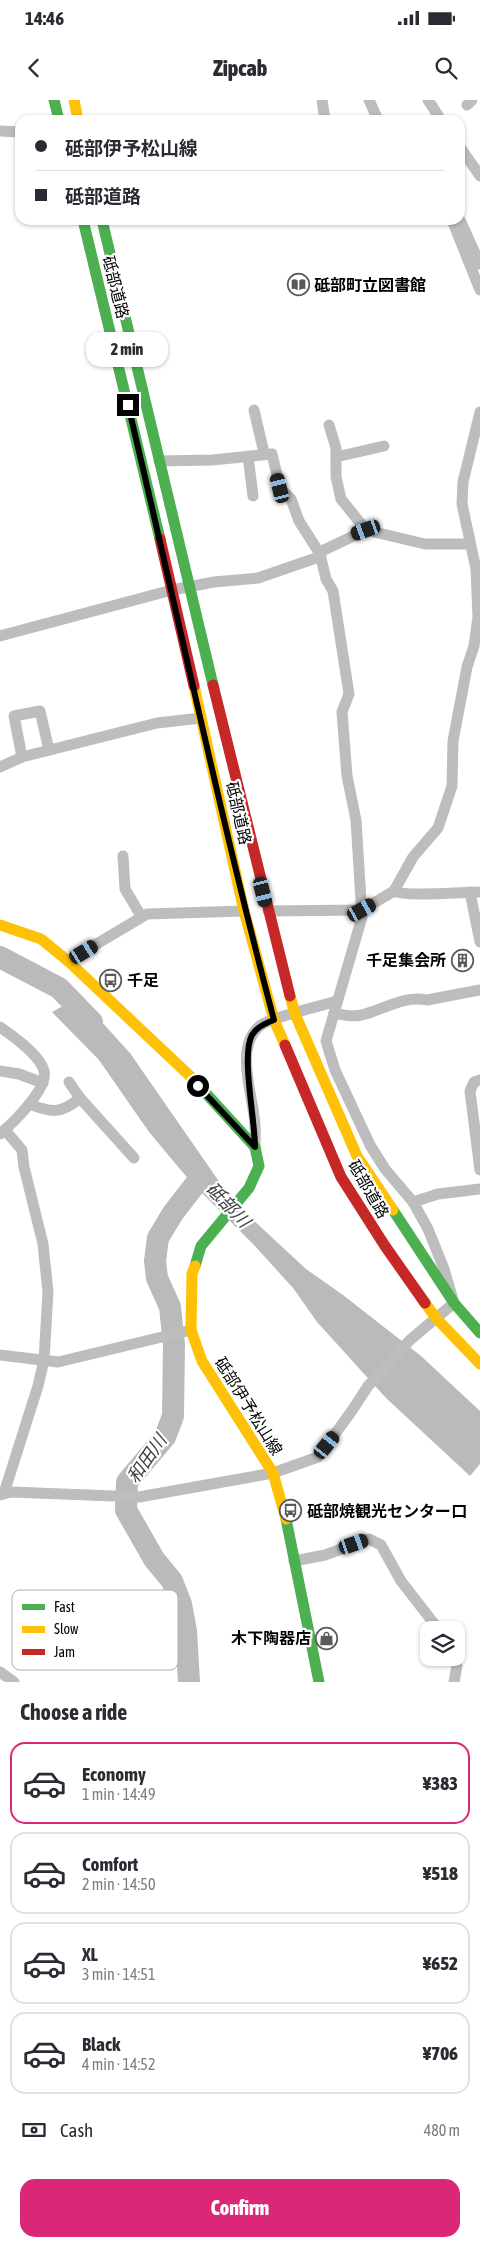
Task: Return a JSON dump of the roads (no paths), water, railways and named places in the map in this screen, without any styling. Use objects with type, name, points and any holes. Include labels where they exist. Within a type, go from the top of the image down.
[{"type":"main road","points":[[54,100],[58,115]]},
{"type":"main road","points":[[74,100],[77,115]]},
{"type":"main road","name":"砥部道路","points":[[84,225],[172,590],[244,911],[274,1020],[341,1176],[385,1246],[436,1318],[480,1364]]},
{"type":"main road","name":"砥部道路","points":[[103,225],[189,587],[295,1014],[357,1156],[454,1304],[480,1333]]},
{"type":"main road","points":[[0,925],[41,939],[68,961],[185,1071],[255,1147]]},
{"type":"main road","name":"砥部伊予松山線","points":[[255,1147],[259,1166],[249,1188],[201,1246],[192,1274],[188,1331],[214,1383],[248,1431],[272,1473],[283,1506],[319,1682]]},
{"type":"street","points":[[322,100],[325,115]]},
{"type":"street","points":[[369,100],[376,115]]},
{"type":"street","points":[[428,100],[438,115]]},
{"type":"street","points":[[0,131],[15,132]]},
{"type":"street","points":[[465,154],[480,176]]},
{"type":"street","points":[[454,225],[480,290]]},
{"type":"street","points":[[462,225],[480,264]]},
{"type":"street","points":[[254,410],[264,453]]},
{"type":"street","points":[[268,911],[362,910],[394,891],[413,857],[438,828],[452,786],[453,741],[467,668],[474,646],[478,617],[476,569],[462,504],[463,482],[480,412]]},
{"type":"street","points":[[329,425],[336,457],[336,477],[341,499],[366,530]]},
{"type":"street","points":[[336,457],[384,446]]},
{"type":"street","points":[[0,1027],[18,1040],[42,1065],[45,1074],[43,1083],[29,1104],[2,1132],[22,1150],[24,1167],[43,1244],[48,1292],[44,1360],[38,1386],[2,1494],[109,1494],[139,1497],[272,1473],[318,1457],[352,1412],[368,1386],[410,1340],[454,1304],[444,1269],[428,1229],[413,1202],[385,1169],[370,1145],[335,1070],[326,1041],[362,917],[362,910],[356,820],[347,776],[342,712],[349,694],[336,609],[320,554],[299,521],[291,498],[280,488],[272,454],[264,453],[212,460],[159,461]]},
{"type":"street","points":[[248,456],[253,496]]},
{"type":"street","points":[[0,636],[172,590],[258,578],[316,558],[351,535],[366,530],[425,544],[470,544]]},
{"type":"street","points":[[22,757],[14,716],[40,711],[49,750]]},
{"type":"street","points":[[0,767],[22,757],[157,723],[201,718]]},
{"type":"street","points":[[123,856],[126,889],[141,916]]},
{"type":"street","points":[[394,891],[398,894],[410,895],[475,892],[480,942]]},
{"type":"street","points":[[480,907],[480,925]]},
{"type":"street","points":[[68,961],[147,914],[244,911]]},
{"type":"street","points":[[334,1013],[347,1016],[361,1015],[392,1004],[418,998],[426,1000],[480,990]]},
{"type":"street","points":[[255,1147],[255,1119],[247,1062],[248,1045],[257,1029],[274,1020],[337,1001]]},
{"type":"street","points":[[0,1071],[19,1074],[43,1083]]},
{"type":"street","points":[[480,1080],[474,1082],[470,1091],[480,1170]]},
{"type":"street","points":[[68,1082],[134,1158]]},
{"type":"street","points":[[29,1104],[46,1110],[58,1111],[68,1109],[80,1098]]},
{"type":"street","points":[[413,1202],[438,1194],[480,1189]]},
{"type":"street","points":[[0,1355],[58,1362],[188,1331]]},
{"type":"street","points":[[294,1561],[325,1555],[369,1539],[381,1546],[401,1581],[432,1621]]},
{"type":"street","points":[[454,1682],[457,1666]]},
{"type":"street","points":[[0,1672],[14,1682]]},
{"type":"water","points":[[79,997],[130,1053],[218,1180],[250,1217],[306,1269],[343,1295],[421,1356],[480,1411],[480,1464],[470,1476],[386,1398],[317,1322],[293,1288],[253,1244],[190,1181],[149,1132],[99,1060],[52,1012]]},
{"type":"waterway","name":"砥部川","points":[[0,957],[59,988],[92,1022]]},
{"type":"waterway","name":"和田川","points":[[176,1590],[172,1581],[154,1559],[126,1510],[127,1482],[165,1437],[173,1416],[174,1345],[170,1307],[157,1278],[155,1261],[158,1238],[173,1213],[201,1177]]},
{"type":"waterway","name":"和田川","points":[[178,1596],[186,1631],[189,1682]]},
{"type":"place","name":"砥部町立図書館","points":[[298,285]]},
{"type":"place","name":"千足集会所","points":[[462,960]]},
{"type":"place","name":"千足","points":[[111,980]]},
{"type":"place","name":"砥部焼観光センター口","points":[[291,1511]]},
{"type":"place","name":"木下陶器店","points":[[327,1638]]}]
